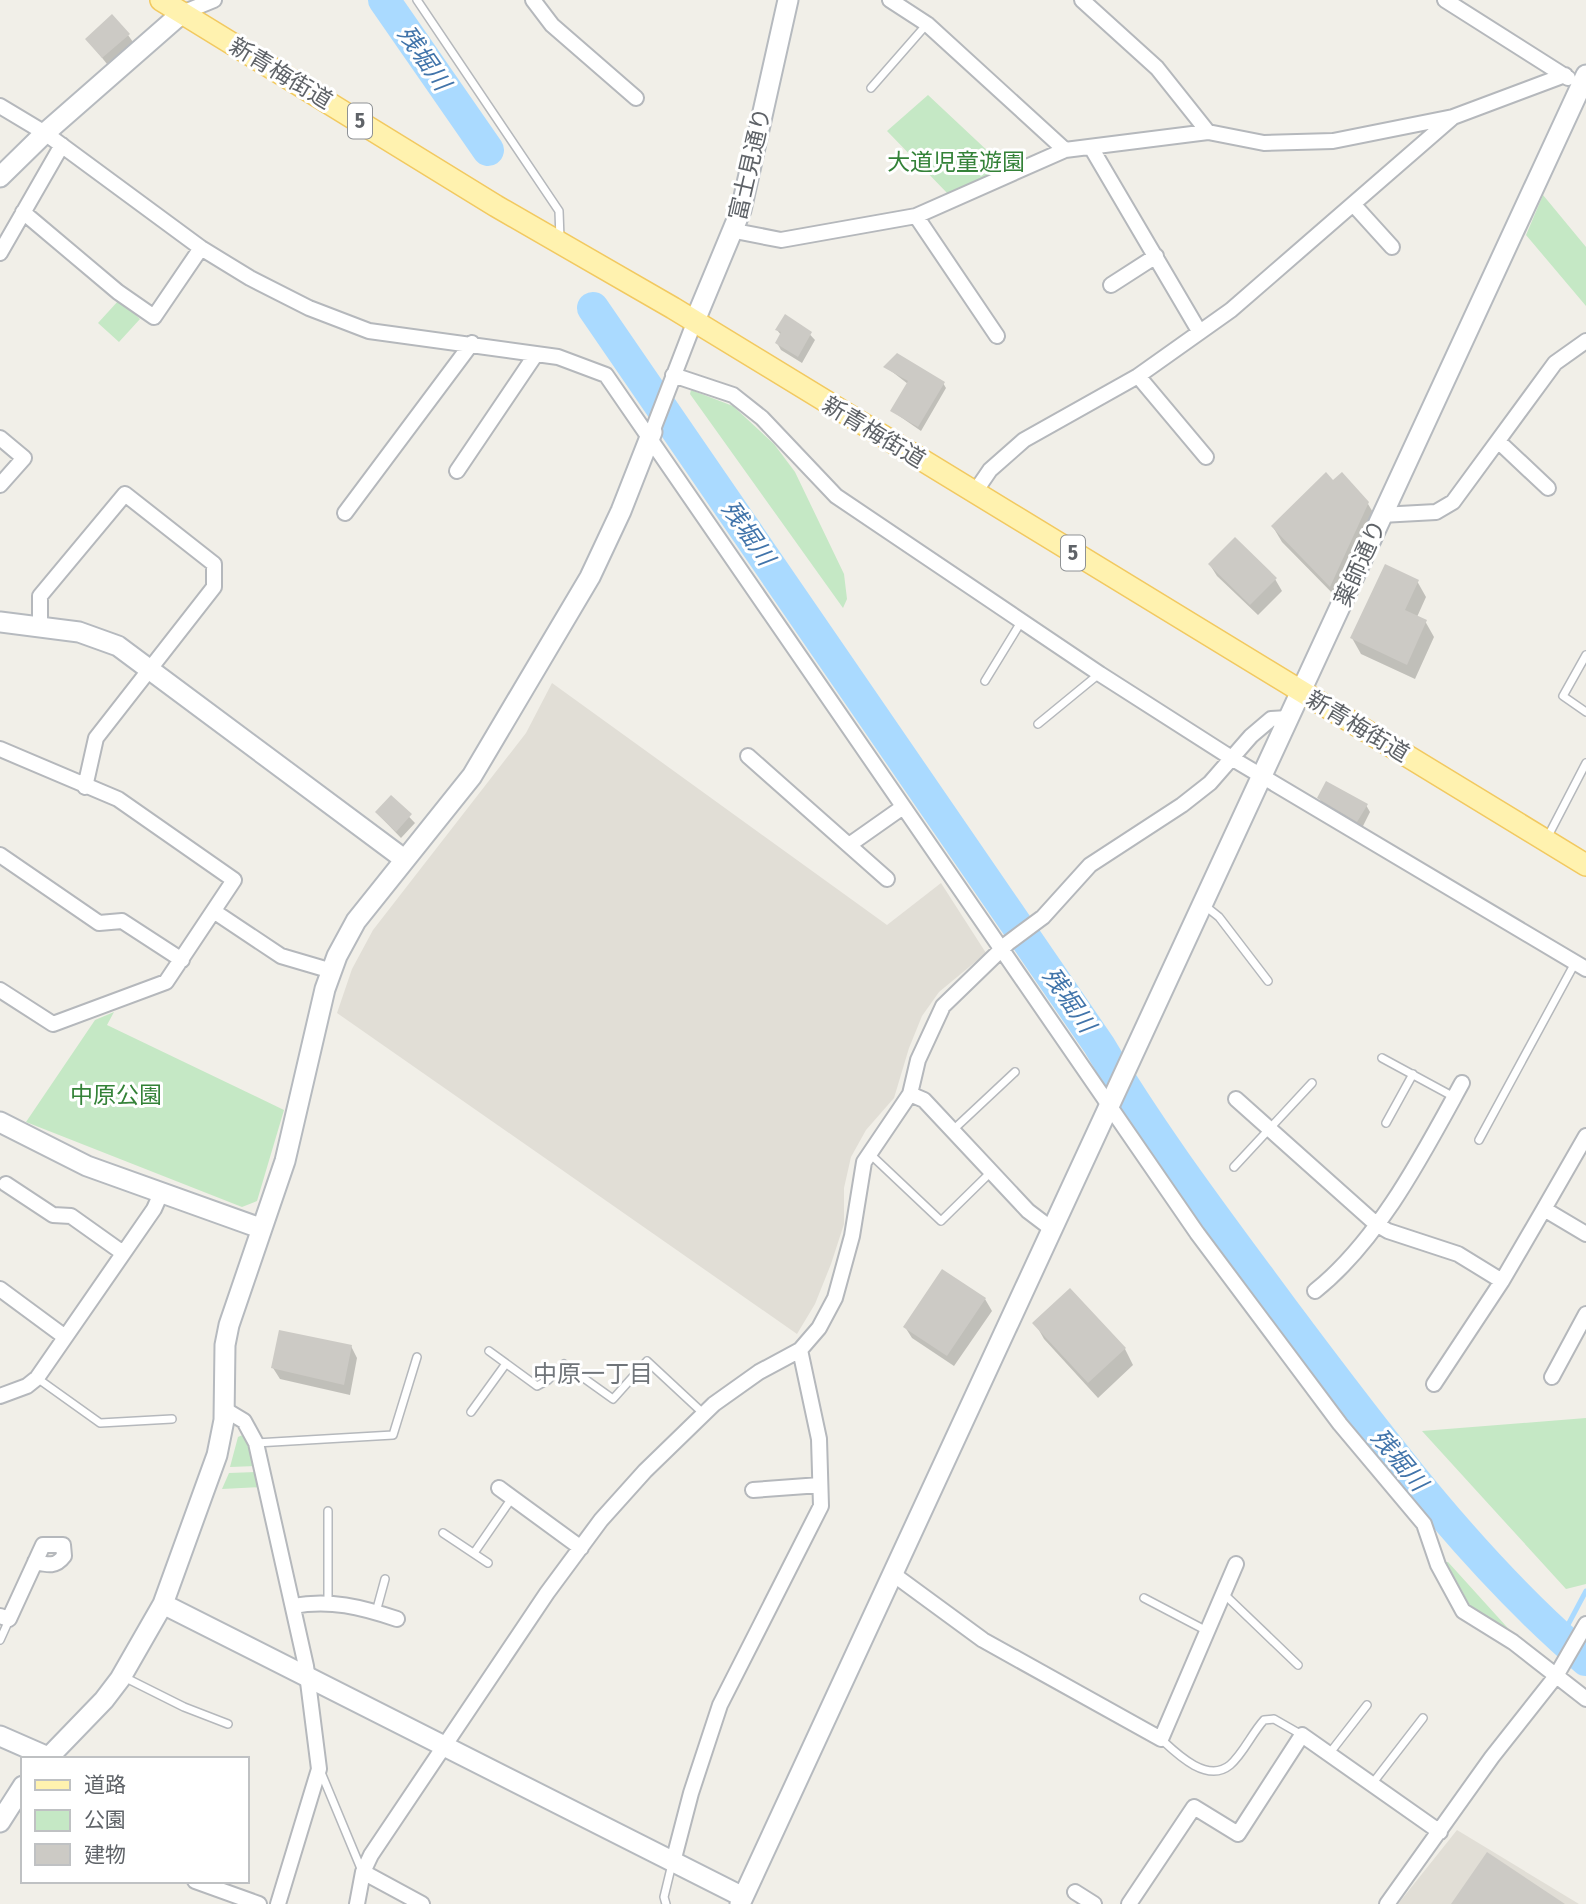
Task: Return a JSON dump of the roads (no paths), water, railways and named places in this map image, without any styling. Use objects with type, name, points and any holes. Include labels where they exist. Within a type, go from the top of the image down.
[{"type":"main road","name":"新青梅街道","points":[[160,0],[1586,865]]},
{"type":"street","points":[[0,177],[45,133],[182,13],[214,0]]},
{"type":"street","points":[[533,0],[552,25],[636,99]]},
{"type":"street","name":"富士見通り","points":[[694,323],[735,231],[788,0]]},
{"type":"street","points":[[890,0],[927,24],[1065,150]]},
{"type":"street","points":[[1082,0],[1157,68],[1208,132]]},
{"type":"street","points":[[1445,0],[1579,83]]},
{"type":"street","points":[[735,231],[781,240],[916,215],[1065,150],[1092,149],[1165,136],[1208,132],[1264,143],[1334,141],[1453,117],[1579,83]]},
{"type":"street","name":"薬師通り","points":[[746,1902],[893,1574],[1204,905],[1287,718],[1579,83]]},
{"type":"street","points":[[0,106],[62,145],[201,248],[250,278],[346,323],[369,331],[558,357],[606,375],[651,435],[903,807],[1005,946],[1264,1325],[1340,1424],[1424,1524],[1438,1565],[1467,1615],[1560,1671],[1586,1699]]},
{"type":"street","points":[[975,492],[990,470],[1024,440],[1138,376],[1231,310],[1453,117]]},
{"type":"street","points":[[0,253],[62,145]]},
{"type":"street","points":[[1092,149],[1199,331]]},
{"type":"street","points":[[1353,204],[1392,247]]},
{"type":"street","points":[[23,212],[118,292],[154,317],[201,248]]},
{"type":"street","points":[[916,215],[997,336]]},
{"type":"street","points":[[1111,285],[1156,256]]},
{"type":"street","points":[[49,1757],[104,1700],[122,1676],[163,1604],[214,1464],[224,1409],[225,1345],[229,1325],[285,1161],[332,971],[356,921],[472,776],[590,577],[621,511],[694,323]]},
{"type":"street","points":[[1381,514],[1436,512],[1453,502],[1555,363],[1586,341]]},
{"type":"street","points":[[345,513],[471,343]]},
{"type":"street","points":[[457,471],[536,354]]},
{"type":"street","points":[[1138,376],[1206,457]]},
{"type":"street","points":[[672,377],[733,395],[762,418],[836,496],[1021,622],[1233,759],[1580,966]]},
{"type":"street","points":[[0,438],[24,458],[0,485]]},
{"type":"street","points":[[1498,441],[1548,488]]},
{"type":"street","points":[[40,629],[40,596],[125,495],[214,564],[214,587],[96,738],[85,787]]},
{"type":"street","points":[[0,622],[79,632],[118,646],[404,859]]},
{"type":"street","points":[[358,1904],[363,1872],[444,1746],[581,1548],[645,1471],[704,1414],[759,1372],[800,1350],[819,1328],[835,1298],[855,1223],[862,1170],[869,1153],[910,1094],[918,1060],[943,1006],[1005,946],[1037,922],[1090,865],[1182,805],[1233,759],[1251,736],[1271,719],[1287,718]]},
{"type":"street","points":[[0,749],[118,799],[234,880],[166,982],[58,1023],[48,1022],[0,990]]},
{"type":"street","points":[[748,756],[887,879]]},
{"type":"street","points":[[849,845],[903,807]]},
{"type":"street","points":[[0,855],[99,923],[122,921],[182,960]]},
{"type":"street","points":[[215,912],[281,956],[332,971]]},
{"type":"street","points":[[1315,1291],[1376,1224],[1413,1171],[1462,1083]]},
{"type":"street","points":[[910,1094],[924,1100],[1037,1220],[1053,1230]]},
{"type":"street","points":[[1237,1099],[1376,1224],[1388,1231],[1458,1254],[1502,1281]]},
{"type":"street","points":[[0,1122],[87,1166],[260,1228]]},
{"type":"street","points":[[1434,1384],[1502,1281],[1586,1136]]},
{"type":"street","points":[[6,1184],[53,1215],[71,1216],[123,1253]]},
{"type":"street","points":[[0,1396],[27,1386],[37,1378],[154,1209],[162,1191]]},
{"type":"street","points":[[1544,1209],[1586,1234]]},
{"type":"street","points":[[0,1289],[65,1337]]},
{"type":"street","points":[[1552,1377],[1586,1314]]},
{"type":"street","points":[[673,1862],[691,1793],[720,1705],[775,1593],[809,1535],[821,1506],[819,1439],[800,1350]]},
{"type":"street","points":[[224,1409],[244,1421],[256,1443],[306,1666],[319,1769],[278,1904]]},
{"type":"street","points":[[752,1490],[820,1485]]},
{"type":"street","points":[[499,1488],[581,1548]]},
{"type":"street","points":[[5,1617],[35,1562]]},
{"type":"street","points":[[893,1574],[983,1640],[1161,1739],[1236,1564]]},
{"type":"street","points":[[293,1606],[328,1602],[397,1619]]},
{"type":"street","points":[[163,1604],[673,1862],[746,1902]]},
{"type":"street","points":[[1387,1904],[1492,1757],[1560,1671],[1586,1625]]},
{"type":"street","points":[[1129,1904],[1194,1807],[1238,1833],[1301,1735],[1440,1832]]},
{"type":"street","points":[[0,1736],[46,1757]]},
{"type":"street","points":[[0,1822],[21,1789]]},
{"type":"street","points":[[363,1872],[422,1904]]},
{"type":"street","points":[[200,1883],[258,1904]]},
{"type":"street","points":[[1075,1892],[1094,1904]]},
{"type":"lane","points":[[416,0],[559,211],[560,242]]},
{"type":"lane","points":[[871,88],[927,24]]},
{"type":"lane","points":[[985,681],[1021,622]]},
{"type":"lane","points":[[1586,655],[1563,696],[1586,712]]},
{"type":"lane","points":[[1038,724],[1100,674]]},
{"type":"lane","points":[[1546,840],[1586,763]]},
{"type":"lane","points":[[1204,905],[1219,917],[1268,981]]},
{"type":"lane","points":[[1479,1140],[1580,966]]},
{"type":"lane","points":[[1382,1058],[1454,1098]]},
{"type":"lane","points":[[953,1130],[1015,1072]]},
{"type":"lane","points":[[1386,1123],[1413,1074]]},
{"type":"lane","points":[[1234,1167],[1312,1083]]},
{"type":"lane","points":[[869,1153],[941,1221],[992,1171]]},
{"type":"lane","points":[[489,1350],[505,1365],[540,1386],[564,1364],[613,1399],[647,1361],[704,1414]]},
{"type":"lane","points":[[256,1443],[393,1435],[417,1357]]},
{"type":"lane","points":[[471,1412],[505,1365]]},
{"type":"lane","points":[[37,1378],[100,1423],[172,1419]]},
{"type":"lane","points":[[474,1553],[512,1498]]},
{"type":"lane","points":[[328,1511],[328,1602]]},
{"type":"lane","points":[[443,1533],[488,1563]]},
{"type":"lane","points":[[376,1612],[386,1579]]},
{"type":"lane","points":[[1224,1593],[1298,1665]]},
{"type":"lane","points":[[1144,1598],[1207,1631]]},
{"type":"lane","points":[[0,1640],[5,1617]]},
{"type":"lane","points":[[122,1676],[184,1707],[228,1724]]},
{"type":"lane","points":[[1329,1755],[1367,1705]]},
{"type":"lane","points":[[1371,1785],[1423,1718]]},
{"type":"lane","points":[[1161,1739],[1188,1763],[1211,1770],[1230,1765],[1264,1720],[1275,1719],[1301,1735]]},
{"type":"lane","points":[[319,1769],[363,1872]]},
{"type":"lane","points":[[666,1904],[664,1897],[673,1862]]},
{"type":"waterway","name":"残堀川","points":[[384,0],[488,150]]},
{"type":"waterway","name":"残堀川","points":[[593,308],[1099,1045],[1165,1147],[1236,1246],[1389,1449],[1463,1538],[1543,1621],[1586,1660]]},
{"type":"waterway","points":[[1561,1638],[1586,1591]]},
{"type":"district","name":"中原一丁目","points":[[593,1374]]},
{"type":"park label","name":"大道児童遊園","points":[[956,162]]},
{"type":"park label","name":"中原公園","points":[[116,1095]]}]
